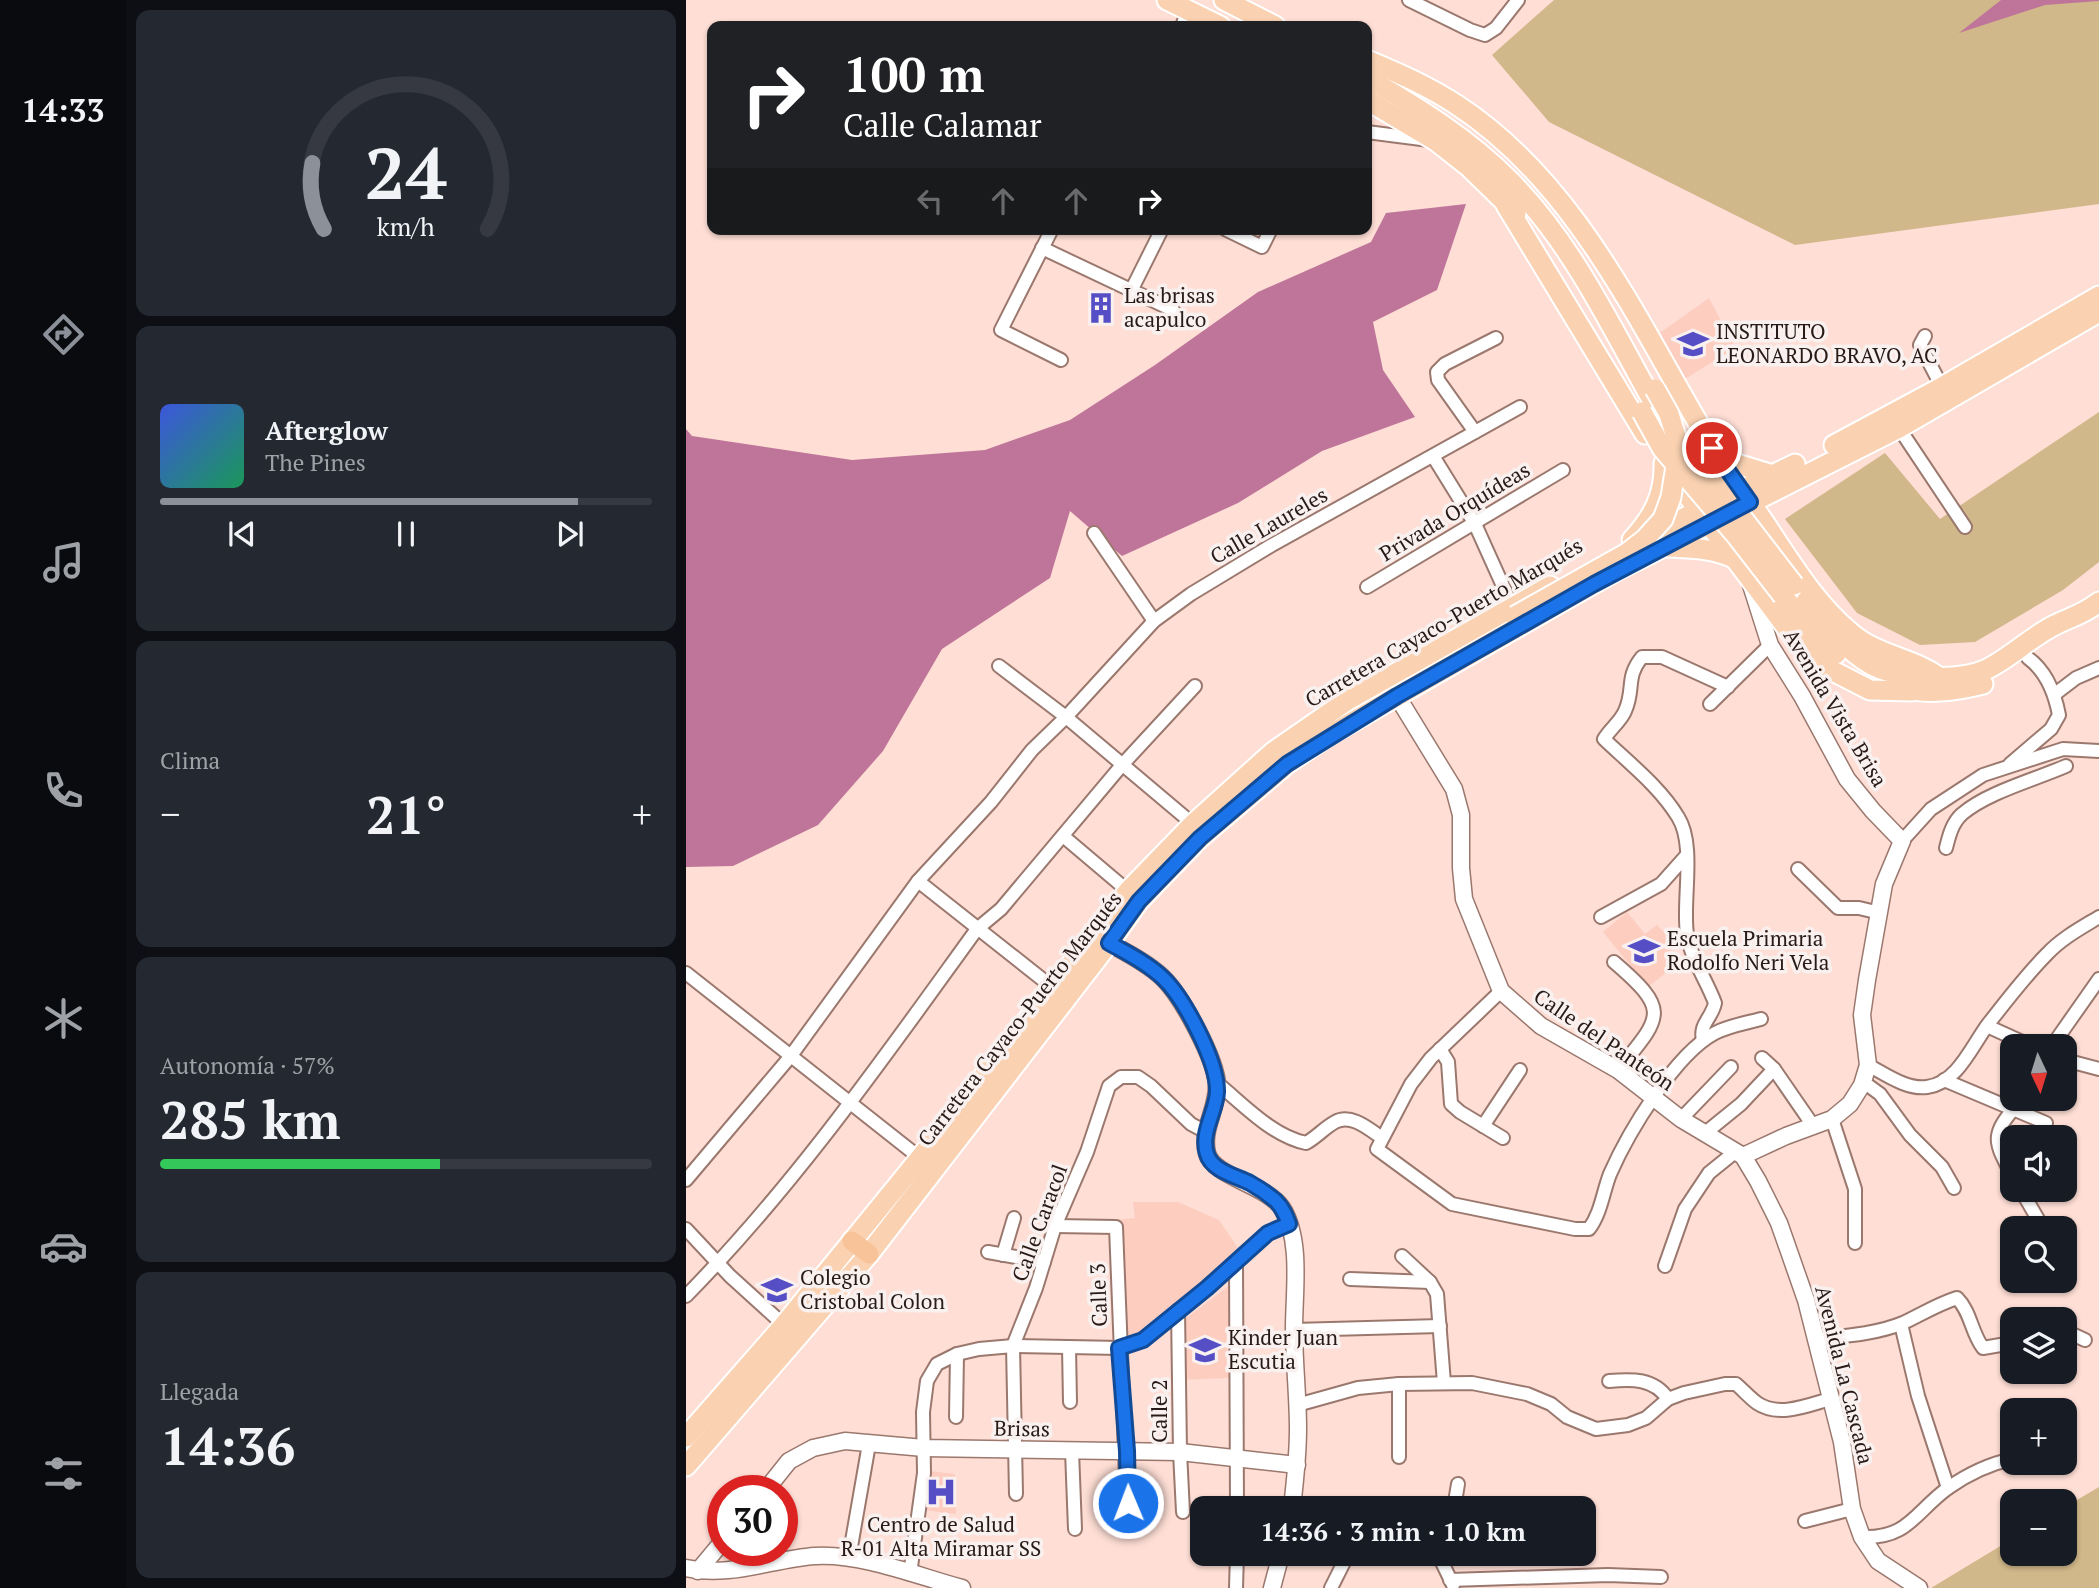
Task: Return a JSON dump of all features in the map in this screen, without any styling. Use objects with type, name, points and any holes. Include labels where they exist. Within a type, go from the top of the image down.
[{"type":"highway","points":[[852,1241],[869,1254]]},
{"type":"main road","points":[[1167,0],[1185,19]]},
{"type":"main road","points":[[1224,0],[1273,21]]},
{"type":"main road","points":[[1246,10],[1266,21]]},
{"type":"main road","points":[[1372,62],[1408,77],[1458,105],[1516,152],[1558,197],[1598,251],[1712,448],[1814,593],[1850,633],[1884,654],[1924,667],[1938,677]]},
{"type":"main road","points":[[1372,81],[1462,140],[1511,181],[1566,249],[1675,438],[1730,502],[1824,636],[1872,665],[1919,677],[1960,677],[1982,671],[2008,657],[2056,624],[2073,619],[2099,602]]},
{"type":"main road","points":[[1331,734],[1366,700],[1513,611],[1627,553],[1645,539],[1663,519],[1671,497],[1679,447],[1669,414],[1570,236],[1527,179],[1483,139],[1428,102],[1403,99]]},
{"type":"main road","points":[[1372,103],[1436,141],[1469,167],[1522,219],[1552,256],[1662,448],[1824,636],[1868,677],[1912,691]]},
{"type":"main road","points":[[1506,205],[1664,463],[1796,640],[1829,669],[1870,690],[1951,692],[1984,684],[2028,658],[2065,632],[2073,619]]},
{"type":"main road","points":[[1776,539],[1769,505],[1779,480],[1846,439],[2099,296]]},
{"type":"main road","points":[[1703,518],[1779,480],[1899,428],[2099,312]]},
{"type":"main road","points":[[1712,448],[1737,464],[1779,480]]},
{"type":"main road","points":[[1628,545],[1645,526],[1657,506],[1664,482],[1664,463]]},
{"type":"main road","name":"Carretera Cayaco-Puerto Marqués","points":[[686,1466],[694,1430],[784,1325],[920,1158],[1128,891],[1193,824],[1273,752],[1348,700],[1628,545],[1703,518]]},
{"type":"main road","name":"Carretera Cayaco-Puerto Marqués","points":[[694,1430],[869,1254],[1139,901],[1200,838],[1287,764],[1331,734],[1616,571],[1667,547],[1703,518]]},
{"type":"main road","points":[[1667,547],[1702,548],[1721,552],[1742,566]]},
{"type":"street","points":[[1409,0],[1485,35],[1496,28],[1518,0]]},
{"type":"street","points":[[1372,133],[1436,141]]},
{"type":"street","points":[[1049,235],[1001,330],[1061,360]]},
{"type":"street","points":[[1131,291],[1159,235]]},
{"type":"street","points":[[1237,235],[1262,247],[1267,235]]},
{"type":"street","points":[[1042,248],[1173,310]]},
{"type":"street","points":[[1925,336],[1920,345],[1942,387]]},
{"type":"street","points":[[1475,432],[1438,380],[1437,372],[1445,364],[1496,338]]},
{"type":"street","name":"Calle Laureles","points":[[686,1180],[790,1057],[918,881],[991,802],[1032,750],[1154,621],[1191,594],[1272,545],[1520,407]]},
{"type":"street","points":[[1899,428],[1965,527]]},
{"type":"street","points":[[1433,456],[1475,524],[1513,611]]},
{"type":"street","name":"Privada Orquídeas","points":[[1367,587],[1563,470]]},
{"type":"street","points":[[1094,533],[1154,621]]},
{"type":"street","name":"Avenida Vista Brisa","points":[[1742,566],[1770,645],[1802,696],[1847,779],[1902,841]]},
{"type":"street","points":[[1710,704],[1770,645]]},
{"type":"street","points":[[1703,1040],[1703,1024],[1713,1011],[1714,1003],[1690,953],[1686,929],[1688,878],[1680,819],[1604,738],[1624,714],[1630,698],[1632,670],[1642,657],[1662,657],[1728,687]]},
{"type":"street","points":[[2004,769],[2050,729],[2059,715],[2055,694],[2034,662],[2028,658]]},
{"type":"street","points":[[999,666],[1066,717],[1193,824]]},
{"type":"street","points":[[2055,694],[2076,678],[2099,668]]},
{"type":"street","points":[[686,1296],[773,1202],[850,1104],[978,929],[1001,909],[1122,765],[1195,686]]},
{"type":"street","name":"Calle del Panteón","points":[[1397,696],[1454,789],[1461,815],[1464,899],[1501,991],[1541,1026],[1618,1070],[1681,1119],[1739,1154]]},
{"type":"street","points":[[1665,1266],[1685,1209],[1709,1172],[1739,1154],[1832,1119],[1850,1104],[1862,1085],[1868,1065],[1862,1015],[1884,884],[1902,841],[1931,808],[1975,779],[2063,749],[2099,751]]},
{"type":"street","points":[[1946,848],[1951,828],[1961,815],[1986,799],[2066,766]]},
{"type":"street","points":[[1975,779],[1986,799]]},
{"type":"street","points":[[1063,836],[1128,891]]},
{"type":"street","points":[[1601,917],[1661,884],[1686,856]]},
{"type":"street","points":[[1798,869],[1838,908],[1860,908],[1880,914]]},
{"type":"street","points":[[918,881],[1052,987]]},
{"type":"street","points":[[1868,1065],[1903,1083],[1928,1087],[1944,1080],[1961,1065],[1987,1026],[2048,952],[2066,937],[2099,917]]},
{"type":"street","points":[[1109,943],[1150,967],[1163,978],[1174,991],[1207,1051],[1217,1083],[1216,1102],[1206,1132],[1207,1155],[1215,1166],[1250,1183],[1278,1202],[1289,1224],[1296,1275],[1294,1329],[1297,1465],[1293,1496]]},
{"type":"street","points":[[1614,962],[1639,983],[1653,1000],[1655,1013],[1642,1041],[1618,1070]]},
{"type":"street","points":[[686,973],[920,1158]]},
{"type":"street","points":[[2060,1034],[2099,979]]},
{"type":"street","points":[[1379,1143],[1411,1084],[1440,1049],[1501,991]]},
{"type":"street","points":[[1217,1083],[1271,1126],[1295,1140],[1306,1143],[1335,1122],[1345,1119],[1355,1121],[1452,1204],[1576,1229],[1589,1229],[1595,1221],[1610,1175],[1628,1138],[1673,1072],[1703,1040],[1717,1032],[1761,1019]]},
{"type":"street","points":[[1987,1026],[2005,1034]]},
{"type":"street","points":[[1440,1049],[1448,1062],[1451,1104],[1503,1138]]},
{"type":"street","points":[[1762,1058],[1774,1069],[1814,1127]]},
{"type":"street","points":[[2077,1063],[2099,1069]]},
{"type":"street","points":[[1681,1119],[1731,1067]]},
{"type":"street","points":[[1704,1134],[1741,1104],[1774,1069]]},
{"type":"street","points":[[1483,1126],[1520,1070]]},
{"type":"street","name":"Calle Caracol","points":[[1016,1494],[1013,1346],[1055,1226],[1087,1152],[1110,1086],[1121,1077],[1138,1077],[1191,1124],[1206,1132]]},
{"type":"street","points":[[1944,1080],[2000,1104]]},
{"type":"street","points":[[1862,1085],[1869,1086],[1880,1094],[1910,1135],[1942,1167],[1954,1188]]},
{"type":"street","points":[[2001,1125],[2012,1111]]},
{"type":"street","points":[[2016,1111],[2046,1123]]},
{"type":"street","points":[[1832,1119],[1855,1189],[1855,1243]]},
{"type":"street","points":[[2000,1127],[1996,1138],[2000,1152]]},
{"type":"street","name":"Avenida La Cascada","points":[[1739,1154],[1768,1198],[1779,1223],[1817,1339],[1842,1442],[1852,1509],[1862,1537],[1878,1561],[1919,1588]]},
{"type":"street","points":[[1003,1255],[1014,1218]]},
{"type":"street","points":[[910,1574],[924,1473],[923,1412],[927,1381],[937,1364],[957,1354],[979,1349],[1013,1346],[1119,1348],[1143,1340],[1268,1233],[1289,1224]]},
{"type":"street","name":"Calle 3","points":[[1055,1226],[1116,1227],[1128,1529]]},
{"type":"street","points":[[686,1229],[730,1276],[784,1325]]},
{"type":"street","points":[[988,1252],[1044,1262]]},
{"type":"street","points":[[1402,1256],[1430,1282],[1437,1294],[1444,1383]]},
{"type":"street","points":[[1236,1262],[1237,1496]]},
{"type":"street","points":[[1350,1279],[1430,1282]]},
{"type":"street","points":[[1817,1339],[1858,1335],[1901,1324],[1941,1303],[1958,1298],[1965,1306],[1975,1337],[1983,1348],[2000,1345]]},
{"type":"street","name":"Calle 2","points":[[1178,1311],[1183,1512]]},
{"type":"street","points":[[1901,1324],[1918,1396],[1948,1488]]},
{"type":"street","points":[[1294,1329],[1440,1326]]},
{"type":"street","points":[[2077,1337],[2085,1340]]},
{"type":"street","points":[[1069,1347],[1070,1402]]},
{"type":"street","points":[[956,1417],[957,1354]]},
{"type":"street","points":[[1609,1381],[1647,1381],[1661,1389],[1668,1399]]},
{"type":"street","points":[[1297,1405],[1358,1388],[1399,1384],[1472,1383],[1527,1394],[1551,1404],[1567,1417],[1597,1429],[1628,1425],[1646,1418],[1668,1399],[1726,1384],[1736,1384],[1758,1404],[1774,1410],[1793,1409],[1830,1399]]},
{"type":"street","points":[[1399,1384],[1399,1457]]},
{"type":"street","name":"Brisas","points":[[778,1475],[789,1461],[813,1448],[845,1441],[924,1448],[1180,1452],[1297,1465]]},
{"type":"street","points":[[849,1558],[869,1444]]},
{"type":"street","points":[[1072,1451],[1075,1529]]},
{"type":"street","points":[[1862,1537],[1880,1538],[1898,1532],[1948,1488],[2000,1461]]},
{"type":"street","points":[[1456,1496],[1458,1484]]},
{"type":"street","points":[[1805,1521],[1852,1509]]},
{"type":"street","points":[[692,1569],[707,1555]]},
{"type":"street","points":[[692,1569],[726,1571],[816,1556],[849,1558],[873,1562],[962,1588]]},
{"type":"street","points":[[1236,1588],[1237,1566]]},
{"type":"street","points":[[1272,1588],[1278,1566]]},
{"type":"street","points":[[1331,1588],[1340,1566]]},
{"type":"street","points":[[1444,1566],[1452,1584],[1608,1575],[1661,1577]]},
{"type":"shaded area","points":[[1554,0],[2099,0],[2099,204],[1795,245],[1549,122],[1492,55]]},
{"type":"shaded area","points":[[2001,0],[2099,1],[2045,5],[1959,33]]},
{"type":"shaded area","points":[[1466,204],[1437,290],[1373,322],[1383,370],[1415,417],[1322,451],[1238,503],[1122,556],[1070,511],[1050,578],[942,649],[883,751],[818,825],[733,866],[686,867],[686,429],[692,436],[852,460],[985,450],[1070,420],[1155,365],[1258,292],[1371,242],[1386,213]]},
{"type":"shaded area","name":"INSTITUTO LEONARDO BRAVO, AC","points":[[1709,298],[1735,348],[1680,382],[1650,340]]},
{"type":"shaded area","points":[[2099,412],[2099,562],[2063,590],[1975,642],[1920,645],[1857,613],[1785,519],[1885,453],[1940,519]]},
{"type":"shaded area","name":"Escuela Primaria Rodolfo Neri Vela","points":[[1627,912],[1645,934],[1657,925],[1676,946],[1664,956],[1673,967],[1648,987],[1603,932]]},
{"type":"shaded area","points":[[1133,1202],[1178,1202],[1219,1220],[1238,1248],[1236,1255],[1138,1334],[1124,1340],[1117,1220],[1135,1218]]},
{"type":"shaded area","name":"Kinder Juan Escutia","points":[[1230,1285],[1230,1378],[1181,1380],[1180,1323]]},
{"type":"shaded area","name":"Centro de Salud R-01 Alta Miramar SS","points":[[929,1471],[955,1474],[956,1514],[924,1510]]},
{"type":"shaded area","points":[[2099,1487],[2099,1588],[1931,1588],[2000,1546],[2000,1566],[2077,1566],[2077,1500]]},
{"type":"place","name":"Las brisas acapulco","points":[[1101,308]]},
{"type":"place","name":"INSTITUTO LEONARDO BRAVO, AC","points":[[1693,344]]},
{"type":"place","name":"Escuela Primaria Rodolfo Neri Vela","points":[[1644,951]]},
{"type":"place","name":"Colegio Cristobal Colon","points":[[777,1290]]},
{"type":"place","name":"Kinder Juan Escutia","points":[[1205,1350]]},
{"type":"place","name":"Centro de Salud R-01 Alta Miramar SS","points":[[941,1492]]},
{"type":"route","points":[[1128,1503],[1119,1348],[1143,1340],[1207,1288],[1268,1233],[1289,1224],[1278,1202],[1250,1183],[1215,1166],[1207,1155],[1206,1132],[1216,1102],[1217,1083],[1207,1051],[1192,1020],[1163,978],[1138,959],[1109,943],[1139,901],[1200,838],[1287,764],[1331,734],[1616,571],[1750,502],[1712,448]]}]
